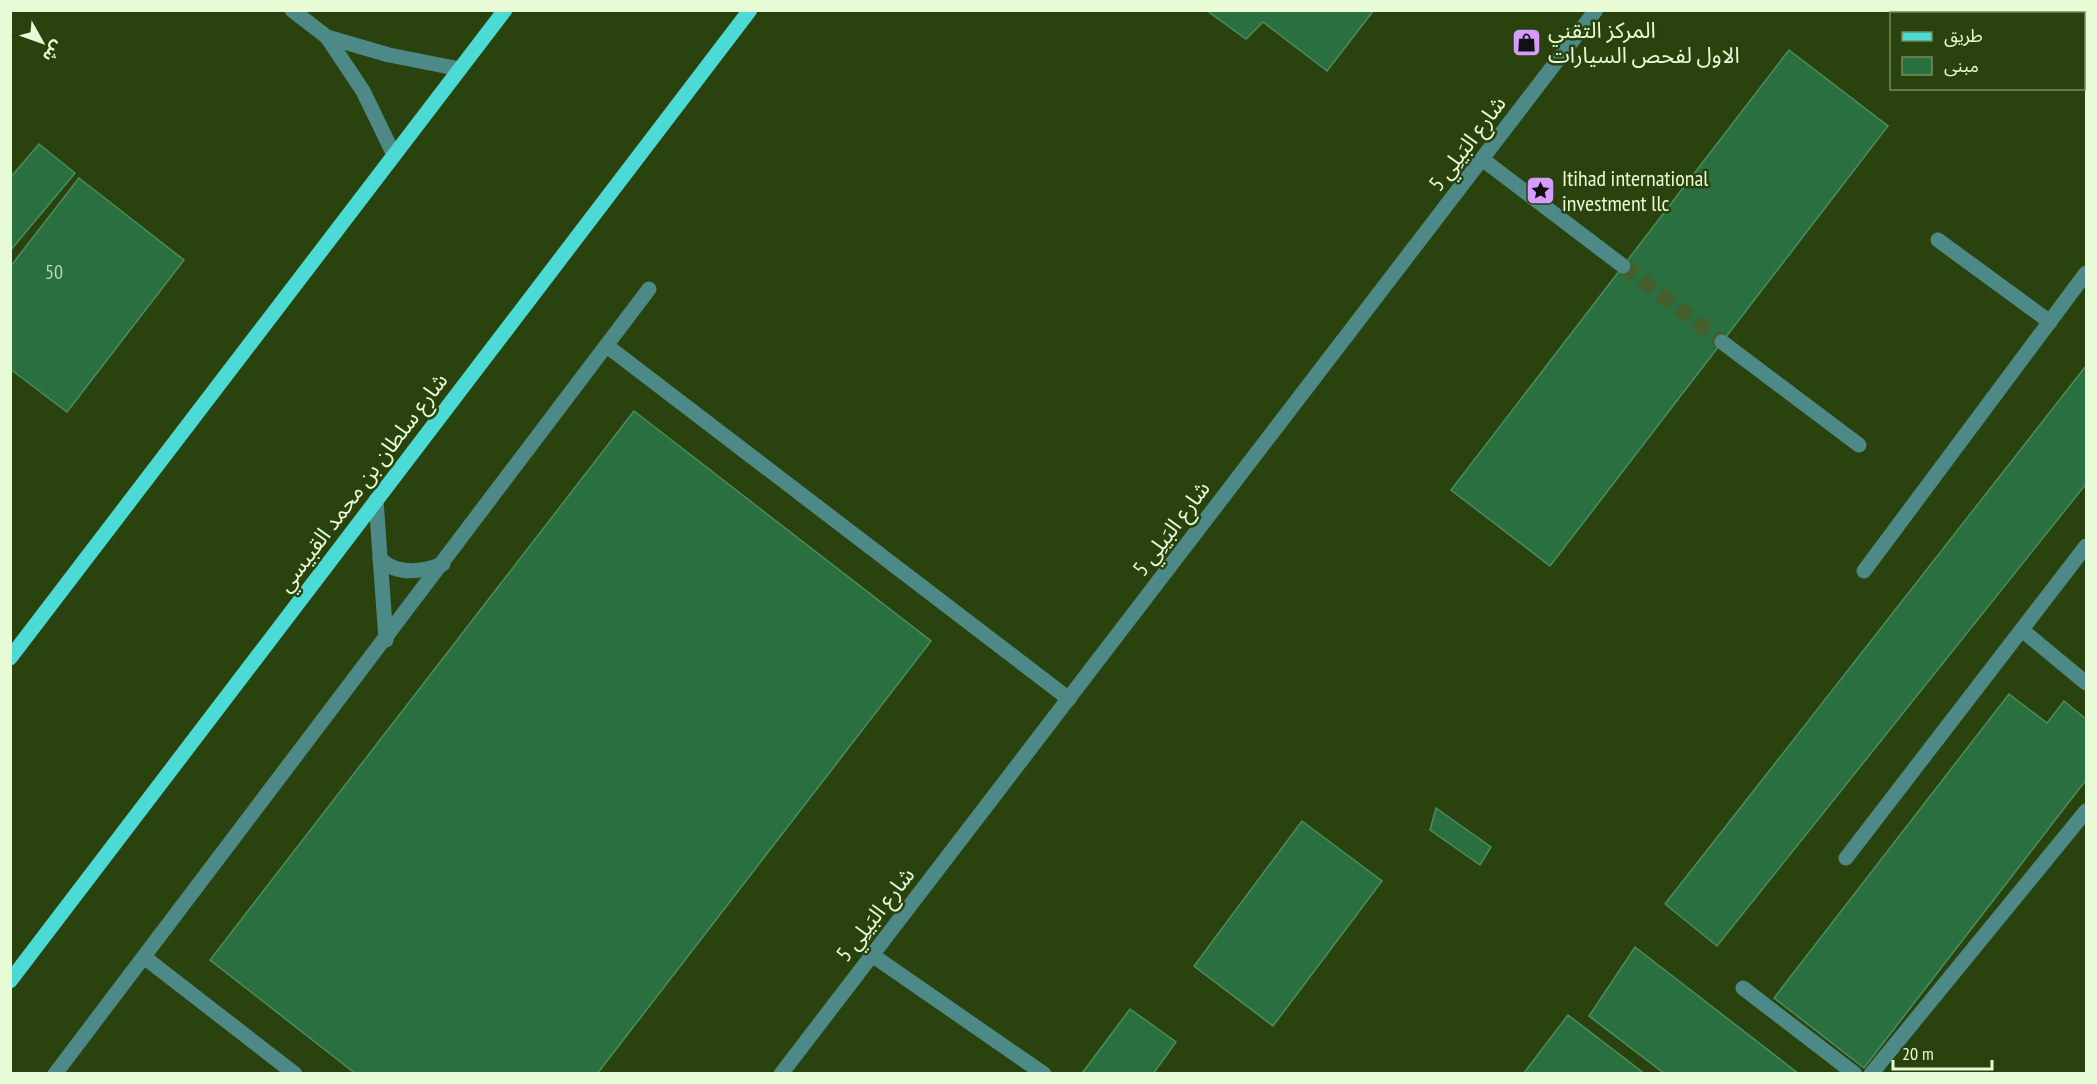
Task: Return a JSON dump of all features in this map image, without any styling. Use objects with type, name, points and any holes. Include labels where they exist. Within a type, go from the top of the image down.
[{"type":"main road","points":[[10,658],[505,10]]},
{"type":"main road","name":"شارع سلطان بن محمد القبيسي","points":[[10,981],[750,10]]},
{"type":"street","points":[[292,10],[327,37],[363,91],[394,155]]},
{"type":"street","name":"شارع البَيلِي 5","points":[[782,1074],[1596,10]]},
{"type":"street","points":[[327,37],[389,55],[460,69]]},
{"type":"street","points":[[1482,159],[1623,266]]},
{"type":"street","points":[[1938,240],[2049,322]]},
{"type":"street","points":[[1864,571],[2086,273]]},
{"type":"street","points":[[55,1074],[650,289]]},
{"type":"street","points":[[1722,342],[1859,445]]},
{"type":"street","points":[[607,346],[1069,699]]},
{"type":"street","points":[[376,500],[386,640]]},
{"type":"street","points":[[1846,858],[2086,546]]},
{"type":"street","points":[[380,560],[388,567],[410,572],[443,564]]},
{"type":"street","points":[[2022,630],[2086,683]]},
{"type":"street","points":[[1871,1074],[2086,811]]},
{"type":"street","points":[[872,955],[1044,1074]]},
{"type":"street","points":[[144,957],[295,1074]]},
{"type":"street","points":[[1743,988],[1855,1074]]},
{"type":"building","points":[[1206,10],[1374,10],[1327,71],[1263,22],[1246,39]]},
{"type":"building","points":[[1789,50],[1888,126],[1550,566],[1451,490]]},
{"type":"building","points":[[39,144],[75,173],[10,251],[10,178]]},
{"type":"building","points":[[79,178],[184,260],[67,412],[10,369],[10,267]]},
{"type":"building","points":[[2086,366],[2086,484],[1717,946],[1665,904]]},
{"type":"building","points":[[634,411],[931,641],[597,1074],[356,1074],[210,960]]},
{"type":"building","points":[[2009,694],[2047,723],[2064,701],[2086,719],[2086,780],[1864,1068],[1774,998]]},
{"type":"building","points":[[1436,808],[1491,847],[1480,865],[1430,830]]},
{"type":"building","points":[[1302,821],[1382,881],[1273,1026],[1194,966]]},
{"type":"building","points":[[1635,947],[1799,1074],[1665,1074],[1589,1016]]},
{"type":"building","points":[[1130,1009],[1176,1042],[1153,1074],[1085,1074],[1083,1072]]},
{"type":"building","points":[[1568,1015],[1645,1074],[1523,1074]]},
{"type":"tunnel","points":[[1623,266],[1722,342]]},
{"type":"place","name":"المركز التقني الاول لفحص السيارات","points":[[1527,43]]},
{"type":"place","name":"Itihad international investment llc","points":[[1541,191]]}]
